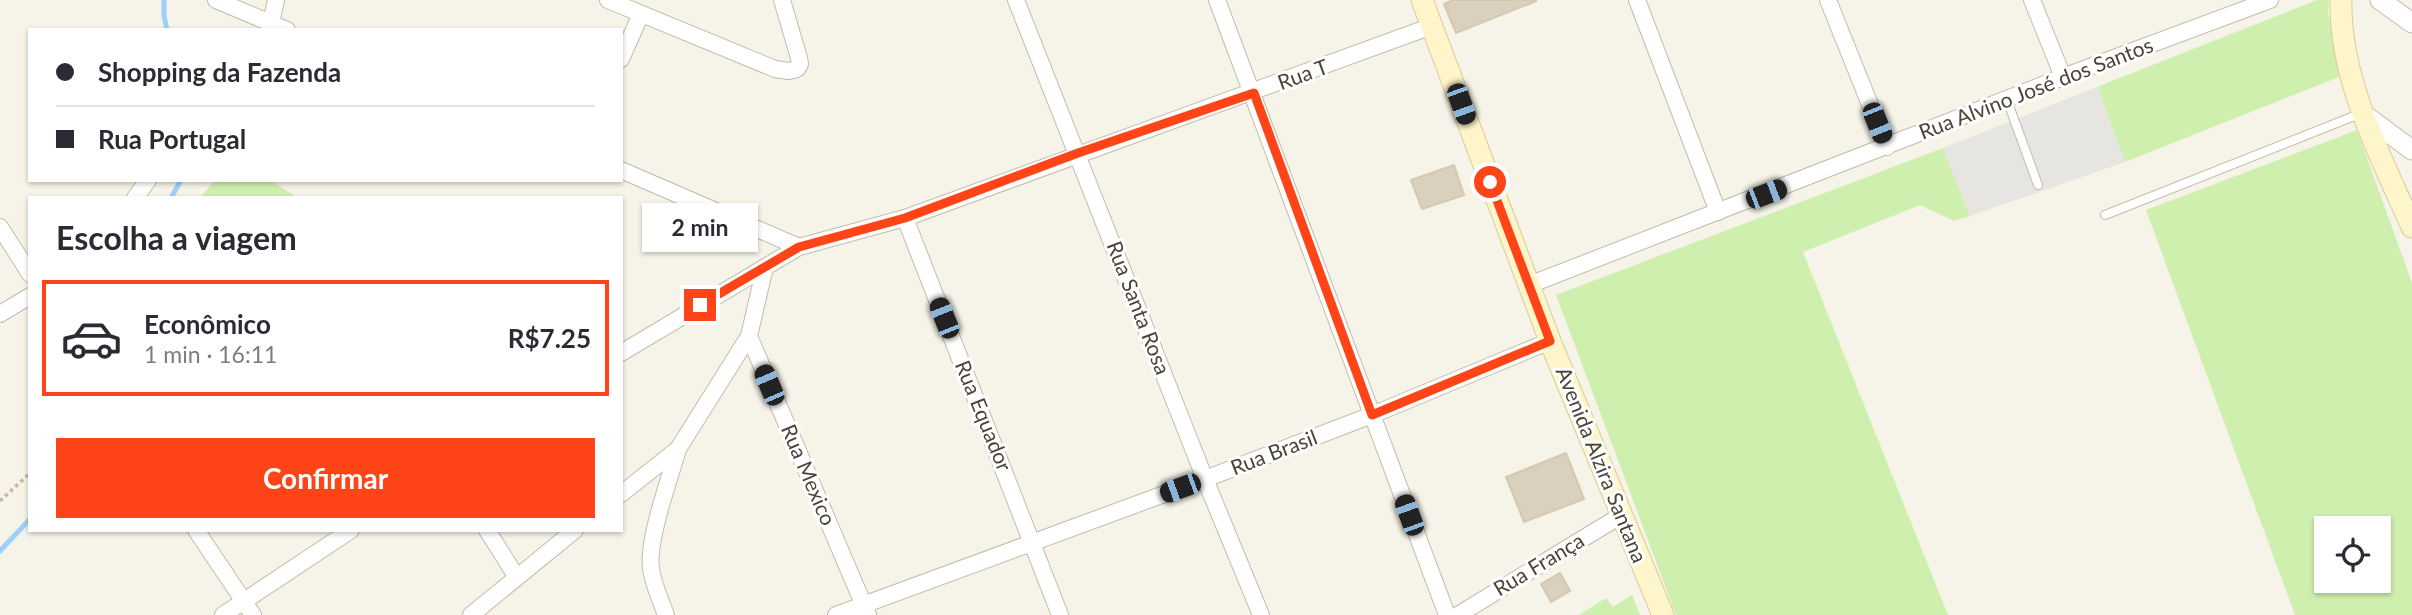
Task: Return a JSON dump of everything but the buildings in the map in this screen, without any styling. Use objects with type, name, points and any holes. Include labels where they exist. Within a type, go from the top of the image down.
[{"type":"main road","name":"Avenida Alzira Santana","points":[[1422,0],[1550,341],[1663,615]]},
{"type":"main road","points":[[2341,0],[2345,46],[2362,113],[2412,227]]},
{"type":"street","points":[[216,0],[282,28]]},
{"type":"street","points":[[271,23],[276,0]]},
{"type":"street","points":[[608,0],[775,69],[797,69],[800,65],[797,48],[782,0]]},
{"type":"street","name":"Rua Santa Rosa","points":[[1016,0],[1261,615]]},
{"type":"street","points":[[1217,0],[1447,615]]},
{"type":"street","points":[[1637,0],[1718,212]]},
{"type":"street","points":[[1828,0],[1887,147]]},
{"type":"street","points":[[2032,0],[2063,77]]},
{"type":"street","name":"Rua Alvino José dos Santos","points":[[1529,285],[2007,100],[2232,7],[2270,0]]},
{"type":"street","points":[[2380,0],[2412,23]]},
{"type":"street","points":[[623,54],[641,14]]},
{"type":"street","name":"Rua T","points":[[629,340],[799,247],[905,218],[1432,26]]},
{"type":"street","points":[[2362,113],[2412,150]]},
{"type":"street","points":[[623,171],[799,247]]},
{"type":"street","name":"Rua Equador","points":[[905,218],[1060,615]]},
{"type":"street","points":[[0,228],[28,271]]},
{"type":"street","points":[[666,615],[650,565],[653,540],[678,449],[748,336],[765,267]]},
{"type":"street","points":[[0,314],[28,297]]},
{"type":"street","name":"Rua Mexico","points":[[748,336],[866,610]]},
{"type":"street","name":"Rua Brasil","points":[[836,615],[866,610],[1033,542],[1205,480],[1372,415],[1550,341]]},
{"type":"street","points":[[623,492],[678,449]]},
{"type":"street","name":"Rua França","points":[[1458,615],[1620,516]]},
{"type":"street","points":[[197,532],[248,608]]},
{"type":"street","points":[[223,615],[248,608],[348,532]]},
{"type":"street","points":[[488,532],[516,576]]},
{"type":"street","points":[[471,615],[572,532]]},
{"type":"lane","points":[[2007,100],[2038,186]]},
{"type":"lane","points":[[2105,215],[2362,113]]},
{"type":"path","points":[[0,501],[28,475]]},
{"type":"green space","points":[[2317,0],[2329,0],[2328,11],[2339,77],[2125,162],[2097,87]]},
{"type":"green space","points":[[2357,130],[2412,283],[2412,615],[2295,615],[2146,210]]},
{"type":"green space","points":[[1943,148],[1970,216],[1954,221],[1920,205],[1803,252],[1948,615],[1676,615],[1556,295]]},
{"type":"green space","points":[[213,182],[273,182],[295,196],[202,196]]},
{"type":"green space","points":[[1632,595],[1640,615],[1579,615],[1606,598],[1613,607]]},
{"type":"shaded area","points":[[2097,87],[2125,162],[1970,216],[1943,148]]},
{"type":"waterway","points":[[164,0],[167,28]]},
{"type":"waterway","points":[[172,196],[180,182]]},
{"type":"waterway","points":[[0,551],[28,521]]},
{"type":"route","points":[[700,305],[799,247],[905,218],[1078,153],[1254,93],[1372,415],[1550,341],[1490,182]]}]
